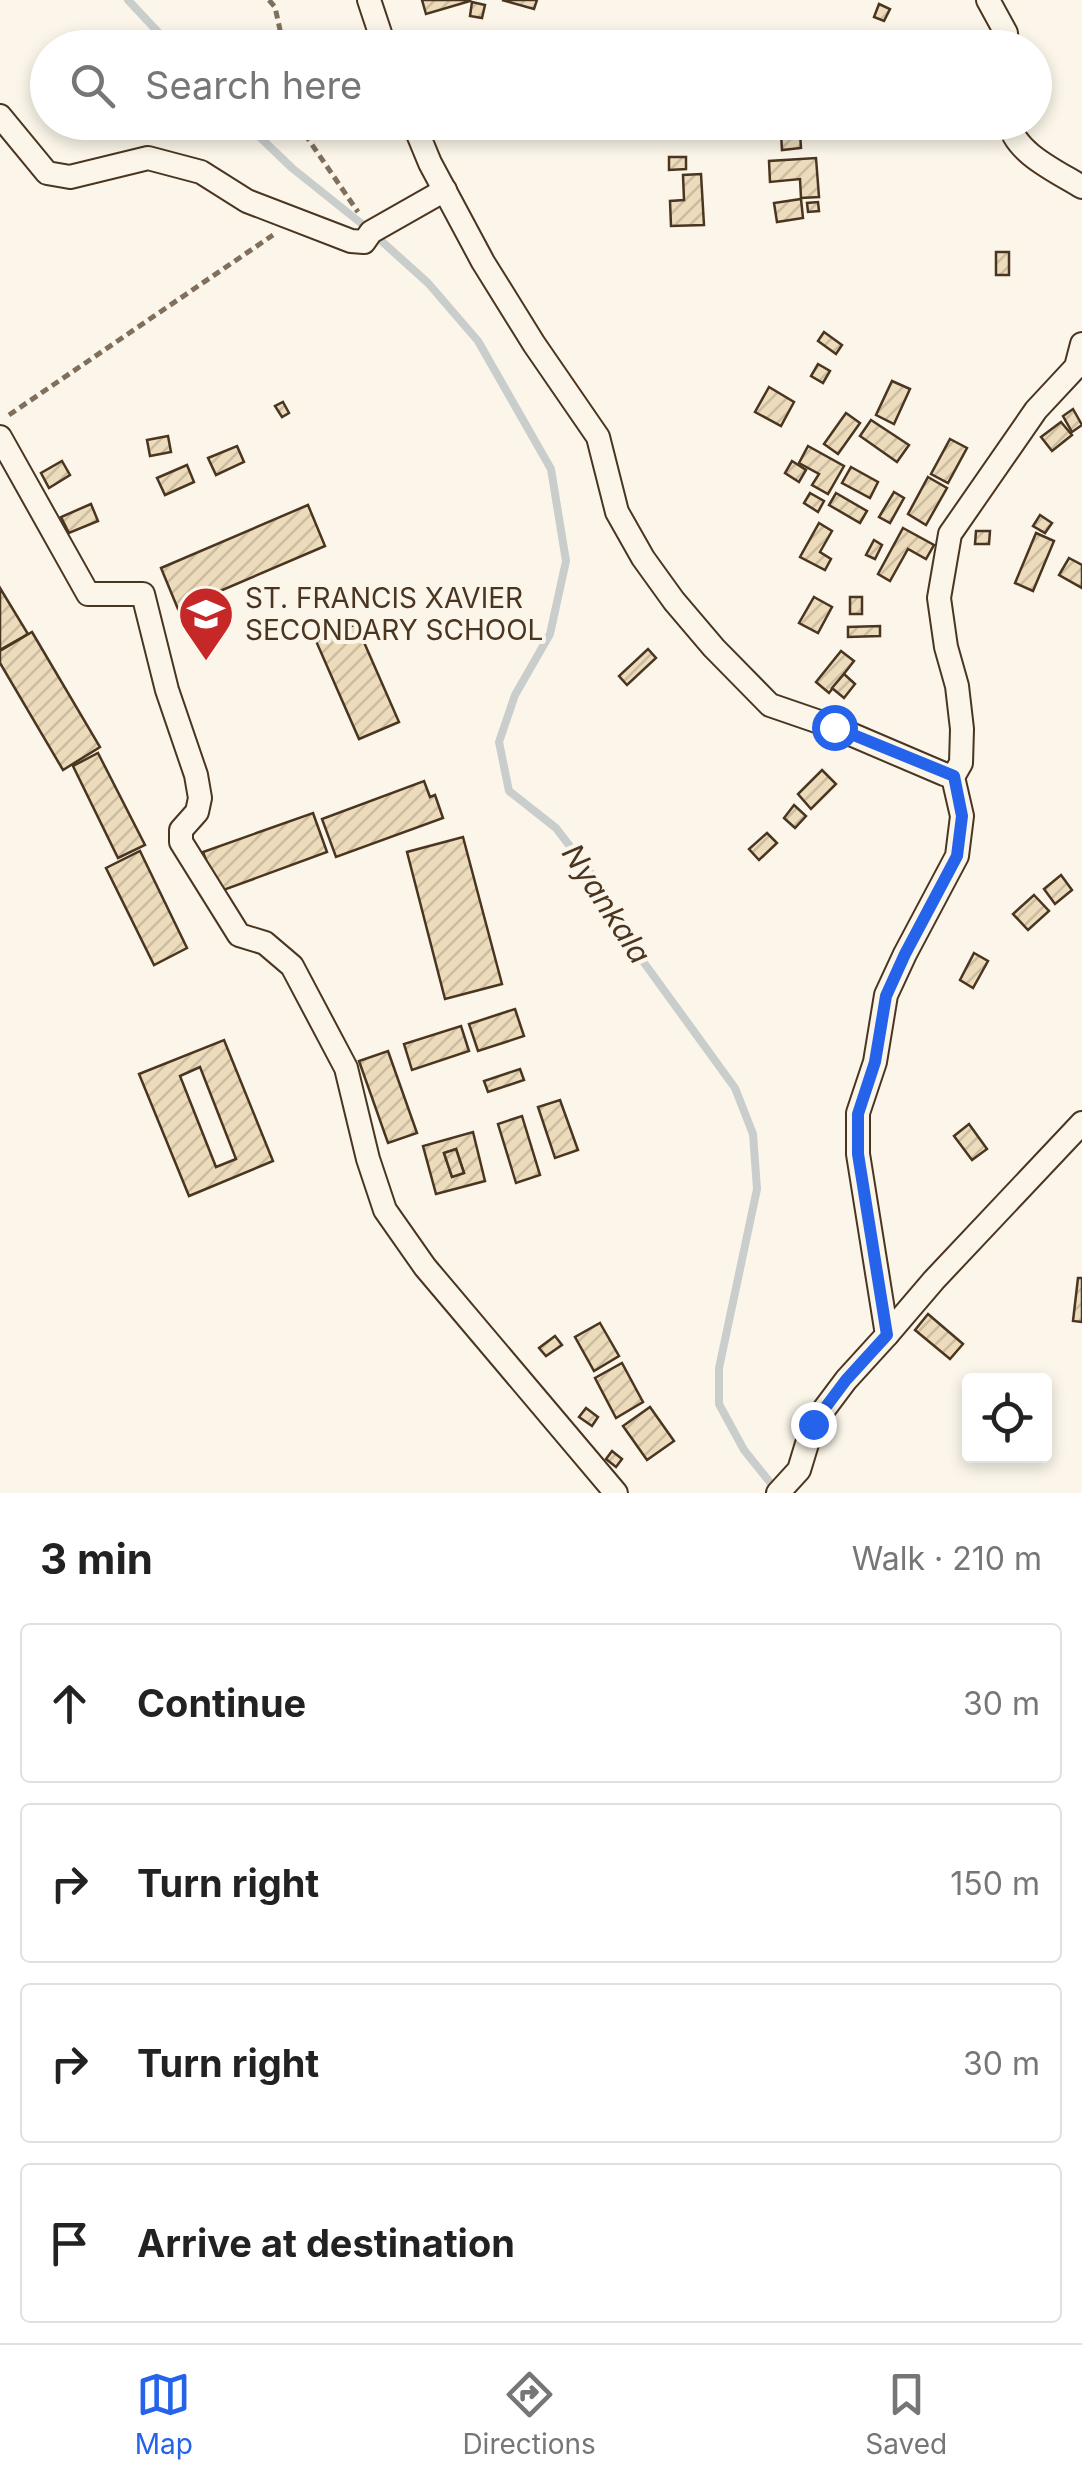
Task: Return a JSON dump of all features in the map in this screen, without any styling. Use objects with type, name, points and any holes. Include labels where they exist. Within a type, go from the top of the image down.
[{"type":"street","points":[[370,0],[380,30]]},
{"type":"street","points":[[994,2],[1005,30]]},
{"type":"street","points":[[0,116],[47,173],[70,176],[148,158],[201,172],[247,200],[351,241],[364,242],[372,232],[445,190]]},
{"type":"street","points":[[420,140],[483,262],[598,437],[617,512],[674,601],[770,705],[954,776]]},
{"type":"street","points":[[1018,140],[1032,158],[1082,188]]},
{"type":"street","points":[[887,1335],[858,1154],[858,1114],[875,1062],[886,996],[957,856],[962,816],[954,776],[961,764],[962,728],[939,598],[950,534],[1036,410],[1076,367],[1082,344]]},
{"type":"street","points":[[0,437],[88,594],[142,594],[200,798],[197,812],[181,830],[181,842],[238,935],[265,943],[292,966],[346,1068],[368,1159],[386,1210],[425,1267],[616,1493]]},
{"type":"street","points":[[778,1493],[800,1470],[813,1424],[846,1380],[934,1280],[1082,1124]]},
{"type":"path","points":[[270,0],[280,30]]},
{"type":"path","points":[[309,140],[372,232]]},
{"type":"path","points":[[0,420],[270,238],[287,218]]},
{"type":"building","points":[[422,0],[470,0],[470,1],[426,14]]},
{"type":"building","points":[[502,0],[537,0],[534,9]]},
{"type":"building","points":[[472,2],[485,5],[482,18],[470,16]]},
{"type":"building","points":[[879,4],[890,9],[884,21],[874,17]]},
{"type":"building","points":[[781,140],[800,140],[801,148],[782,150]]},
{"type":"building","points":[[669,157],[686,157],[686,169],[669,170]]},
{"type":"building","points":[[816,158],[819,197],[801,198],[800,179],[770,182],[769,161]]},
{"type":"building","points":[[701,174],[704,225],[671,226],[670,201],[684,200],[683,175]]},
{"type":"building","points":[[801,199],[803,218],[777,222],[774,203]]},
{"type":"building","points":[[818,202],[819,211],[808,212],[807,203]]},
{"type":"building","points":[[996,252],[1009,252],[1009,275],[996,275]]},
{"type":"building","points":[[824,332],[842,345],[836,354],[818,341]]},
{"type":"building","points":[[818,364],[830,371],[823,383],[811,376]]},
{"type":"building","points":[[892,381],[910,389],[894,424],[876,415]]},
{"type":"building","points":[[769,387],[794,402],[781,426],[755,412]]},
{"type":"building","points":[[283,402],[289,413],[282,417],[275,406]]},
{"type":"building","points":[[1073,409],[1082,425],[1072,432],[1063,416]]},
{"type":"building","points":[[846,413],[860,423],[838,454],[824,444]]},
{"type":"building","points":[[871,420],[909,445],[897,462],[860,436]]},
{"type":"building","points":[[1061,422],[1072,435],[1052,451],[1041,437]]},
{"type":"building","points":[[168,436],[171,452],[150,456],[147,440]]},
{"type":"building","points":[[950,439],[967,448],[948,483],[931,474]]},
{"type":"building","points":[[237,446],[244,462],[216,475],[208,458]]},
{"type":"building","points":[[808,446],[844,466],[828,494],[812,485],[819,474],[799,463]]},
{"type":"building","points":[[62,461],[70,475],[49,488],[41,473]]},
{"type":"building","points":[[792,461],[806,470],[799,482],[785,473]]},
{"type":"building","points":[[187,465],[194,482],[165,495],[157,478]]},
{"type":"building","points":[[851,467],[878,482],[870,498],[842,483]]},
{"type":"building","points":[[928,477],[947,488],[926,525],[908,514]]},
{"type":"building","points":[[894,492],[904,498],[890,523],[879,517]]},
{"type":"building","points":[[810,493],[824,501],[818,512],[804,503]]},
{"type":"building","points":[[836,493],[867,511],[860,523],[829,505]]},
{"type":"building","points":[[91,504],[98,521],[69,533],[61,517]]},
{"type":"building","points":[[308,505],[325,546],[178,609],[161,568]]},
{"type":"building","points":[[1040,515],[1052,523],[1045,533],[1033,526]]},
{"type":"building","points":[[819,523],[832,531],[820,552],[831,559],[825,570],[800,557]]},
{"type":"building","points":[[903,528],[934,545],[926,559],[908,549],[890,581],[878,574]]},
{"type":"building","points":[[976,531],[990,531],[989,544],[975,544]]},
{"type":"building","points":[[1036,533],[1054,541],[1033,591],[1015,583]]},
{"type":"building","points":[[874,540],[882,545],[875,559],[866,555]]},
{"type":"building","points":[[1069,558],[1082,565],[1082,588],[1059,575]]},
{"type":"building","points":[[0,588],[28,634],[0,650]]},
{"type":"building","points":[[814,597],[832,607],[818,633],[799,623]]},
{"type":"building","points":[[850,597],[862,597],[862,614],[850,614]]},
{"type":"building","points":[[356,624],[399,722],[359,739],[316,641]]},
{"type":"building","points":[[880,626],[880,636],[848,637],[848,627]]},
{"type":"building","points":[[32,632],[100,747],[63,770],[0,663],[0,651]]},
{"type":"building","points":[[648,649],[656,658],[627,685],[619,676]]},
{"type":"building","points":[[841,651],[854,661],[829,693],[816,682]]},
{"type":"building","points":[[844,674],[855,684],[844,698],[832,688]]},
{"type":"building","points":[[98,753],[145,845],[118,858],[73,766]]},
{"type":"building","points":[[822,770],[836,784],[811,809],[798,794]]},
{"type":"building","points":[[424,781],[430,797],[435,795],[443,818],[336,857],[322,819]]},
{"type":"building","points":[[794,805],[806,816],[795,828],[784,818]]},
{"type":"building","points":[[313,813],[327,852],[218,892],[203,852]]},
{"type":"building","points":[[767,833],[777,843],[759,860],[749,849]]},
{"type":"building","points":[[463,837],[502,984],[445,999],[407,852]]},
{"type":"building","points":[[140,851],[187,948],[154,965],[106,868]]},
{"type":"building","points":[[1061,875],[1072,890],[1055,904],[1044,889]]},
{"type":"building","points":[[1034,895],[1049,911],[1028,930],[1013,914]]},
{"type":"building","points":[[974,953],[988,961],[973,988],[960,980]]},
{"type":"building","points":[[515,1009],[524,1036],[478,1051],[469,1024]]},
{"type":"building","points":[[461,1026],[469,1051],[412,1070],[404,1044]]},
{"type":"building","points":[[224,1040],[273,1161],[189,1196],[139,1074]],"holes":[[[200,1067],[236,1159],[216,1167],[180,1076]]]},
{"type":"building","points":[[388,1051],[417,1133],[388,1143],[359,1061]]},
{"type":"building","points":[[520,1069],[524,1080],[488,1092],[484,1081]]},
{"type":"building","points":[[560,1100],[578,1150],[555,1158],[538,1107]]},
{"type":"building","points":[[522,1116],[540,1175],[516,1183],[498,1124]]},
{"type":"building","points":[[969,1124],[987,1149],[972,1160],[954,1136]]},
{"type":"building","points":[[473,1132],[485,1181],[436,1194],[423,1146]],"holes":[[[456,1149],[464,1173],[452,1177],[444,1153]]]},
{"type":"building","points":[[456,1149],[464,1173],[452,1177],[444,1153]]},
{"type":"building","points":[[1078,1278],[1082,1278],[1082,1322],[1073,1321]]},
{"type":"building","points":[[928,1314],[963,1344],[950,1359],[915,1330]]},
{"type":"building","points":[[600,1323],[619,1356],[594,1371],[575,1337]]},
{"type":"building","points":[[555,1336],[562,1345],[546,1356],[539,1348]]},
{"type":"building","points":[[622,1363],[643,1402],[616,1418],[595,1378]]},
{"type":"building","points":[[650,1407],[674,1441],[647,1460],[623,1426]]},
{"type":"building","points":[[586,1408],[598,1417],[592,1426],[579,1417]]},
{"type":"building","points":[[612,1451],[622,1459],[616,1467],[606,1459]]},
{"type":"waterway","name":"Nyankala","points":[[128,0],[156,30]]},
{"type":"waterway","name":"Nyankala","points":[[263,140],[428,283],[478,341],[551,469],[566,561],[550,634],[515,695],[499,742],[509,791],[556,828],[595,879],[629,942],[735,1088],[753,1134],[757,1189],[719,1368],[719,1404],[744,1450],[777,1491]]},
{"type":"place","name":"ST. FRANCIS XAVIER SECONDARY SCHOOL","points":[[206,663]]},
{"type":"route","points":[[813,1424],[887,1335],[858,1154],[858,1114],[875,1062],[886,996],[957,856],[962,816],[954,776],[834,727]]}]
